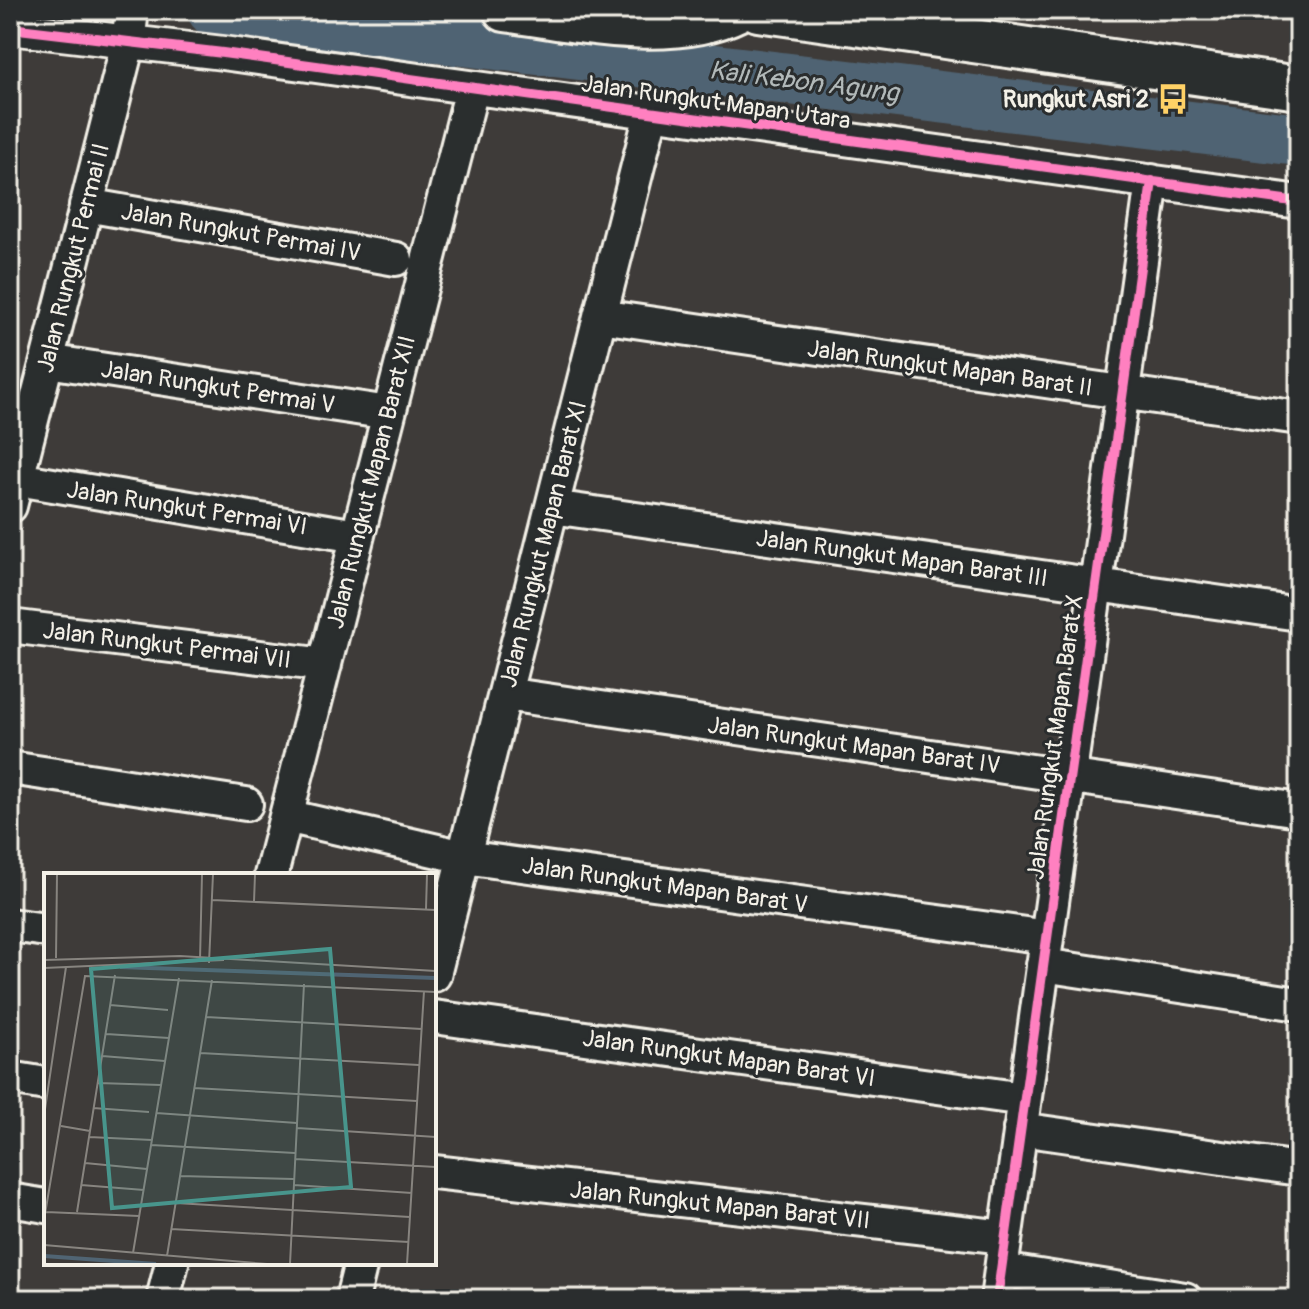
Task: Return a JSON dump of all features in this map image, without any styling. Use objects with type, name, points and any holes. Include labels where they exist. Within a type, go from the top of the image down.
[{"type":"main road","points":[[505,10],[645,17],[701,24],[737,10]]},
{"type":"main road","points":[[758,10],[1299,88]]},
{"type":"street","name":"Jalan Rungkut Permai II","points":[[13,492],[128,43],[132,10]]},
{"type":"street","name":"Jalan Rungkut Mapan Utara","points":[[10,28],[223,53],[1299,202]]},
{"type":"street","name":"Jalan Rungkut Mapan Barat XII","points":[[272,873],[472,89]]},
{"type":"street","name":"Jalan Rungkut Mapan Barat XI","points":[[436,967],[651,114]]},
{"type":"street","name":"Jalan Rungkut Mapan Barat X","points":[[999,1285],[1152,181]]},
{"type":"street","name":"Jalan Rungkut Permai IV","points":[[86,205],[396,259]]},
{"type":"street","name":"Jalan Rungkut Mapan Barat II","points":[[600,316],[1299,418]]},
{"type":"street","name":"Jalan Rungkut Permai V","points":[[47,361],[389,413]]},
{"type":"street","name":"Jalan Rungkut Permai VI","points":[[13,492],[357,536]]},
{"type":"street","name":"Jalan Rungkut Mapan Barat III","points":[[552,507],[1299,614]]},
{"type":"street","name":"Jalan Rungkut Permai VII","points":[[10,626],[325,665]]},
{"type":"street","name":"Jalan Rungkut Mapan Barat IV","points":[[505,694],[1299,810]]},
{"type":"street","points":[[10,768],[246,804]]},
{"type":"street","name":"Jalan Rungkut Mapan Barat V","points":[[286,816],[464,857],[1045,951],[1299,1004]]},
{"type":"street","points":[[10,925],[44,930]]},
{"type":"street","name":"Jalan Rungkut Mapan Barat VI","points":[[436,1017],[1022,1114],[1299,1169]]},
{"type":"street","points":[[10,1078],[44,1084]]},
{"type":"street","name":"Jalan Rungkut Mapan Barat VII","points":[[436,1172],[1005,1237]]},
{"type":"street","points":[[10,1200],[44,1206]]},
{"type":"street","points":[[163,1299],[172,1265]]},
{"type":"street","points":[[352,1299],[360,1265]]},
{"type":"street","points":[[999,1285],[1185,1299]]},
{"type":"waterway","name":"Kali Kebon Agung","points":[[213,10],[1299,140]]},
{"type":"cycle path","points":[[10,28],[223,53],[1299,202]]},
{"type":"cycle path","points":[[997,1299],[1152,181]]},
{"type":"place","name":"Rungkut Asri 2","points":[[1173,99]]}]
